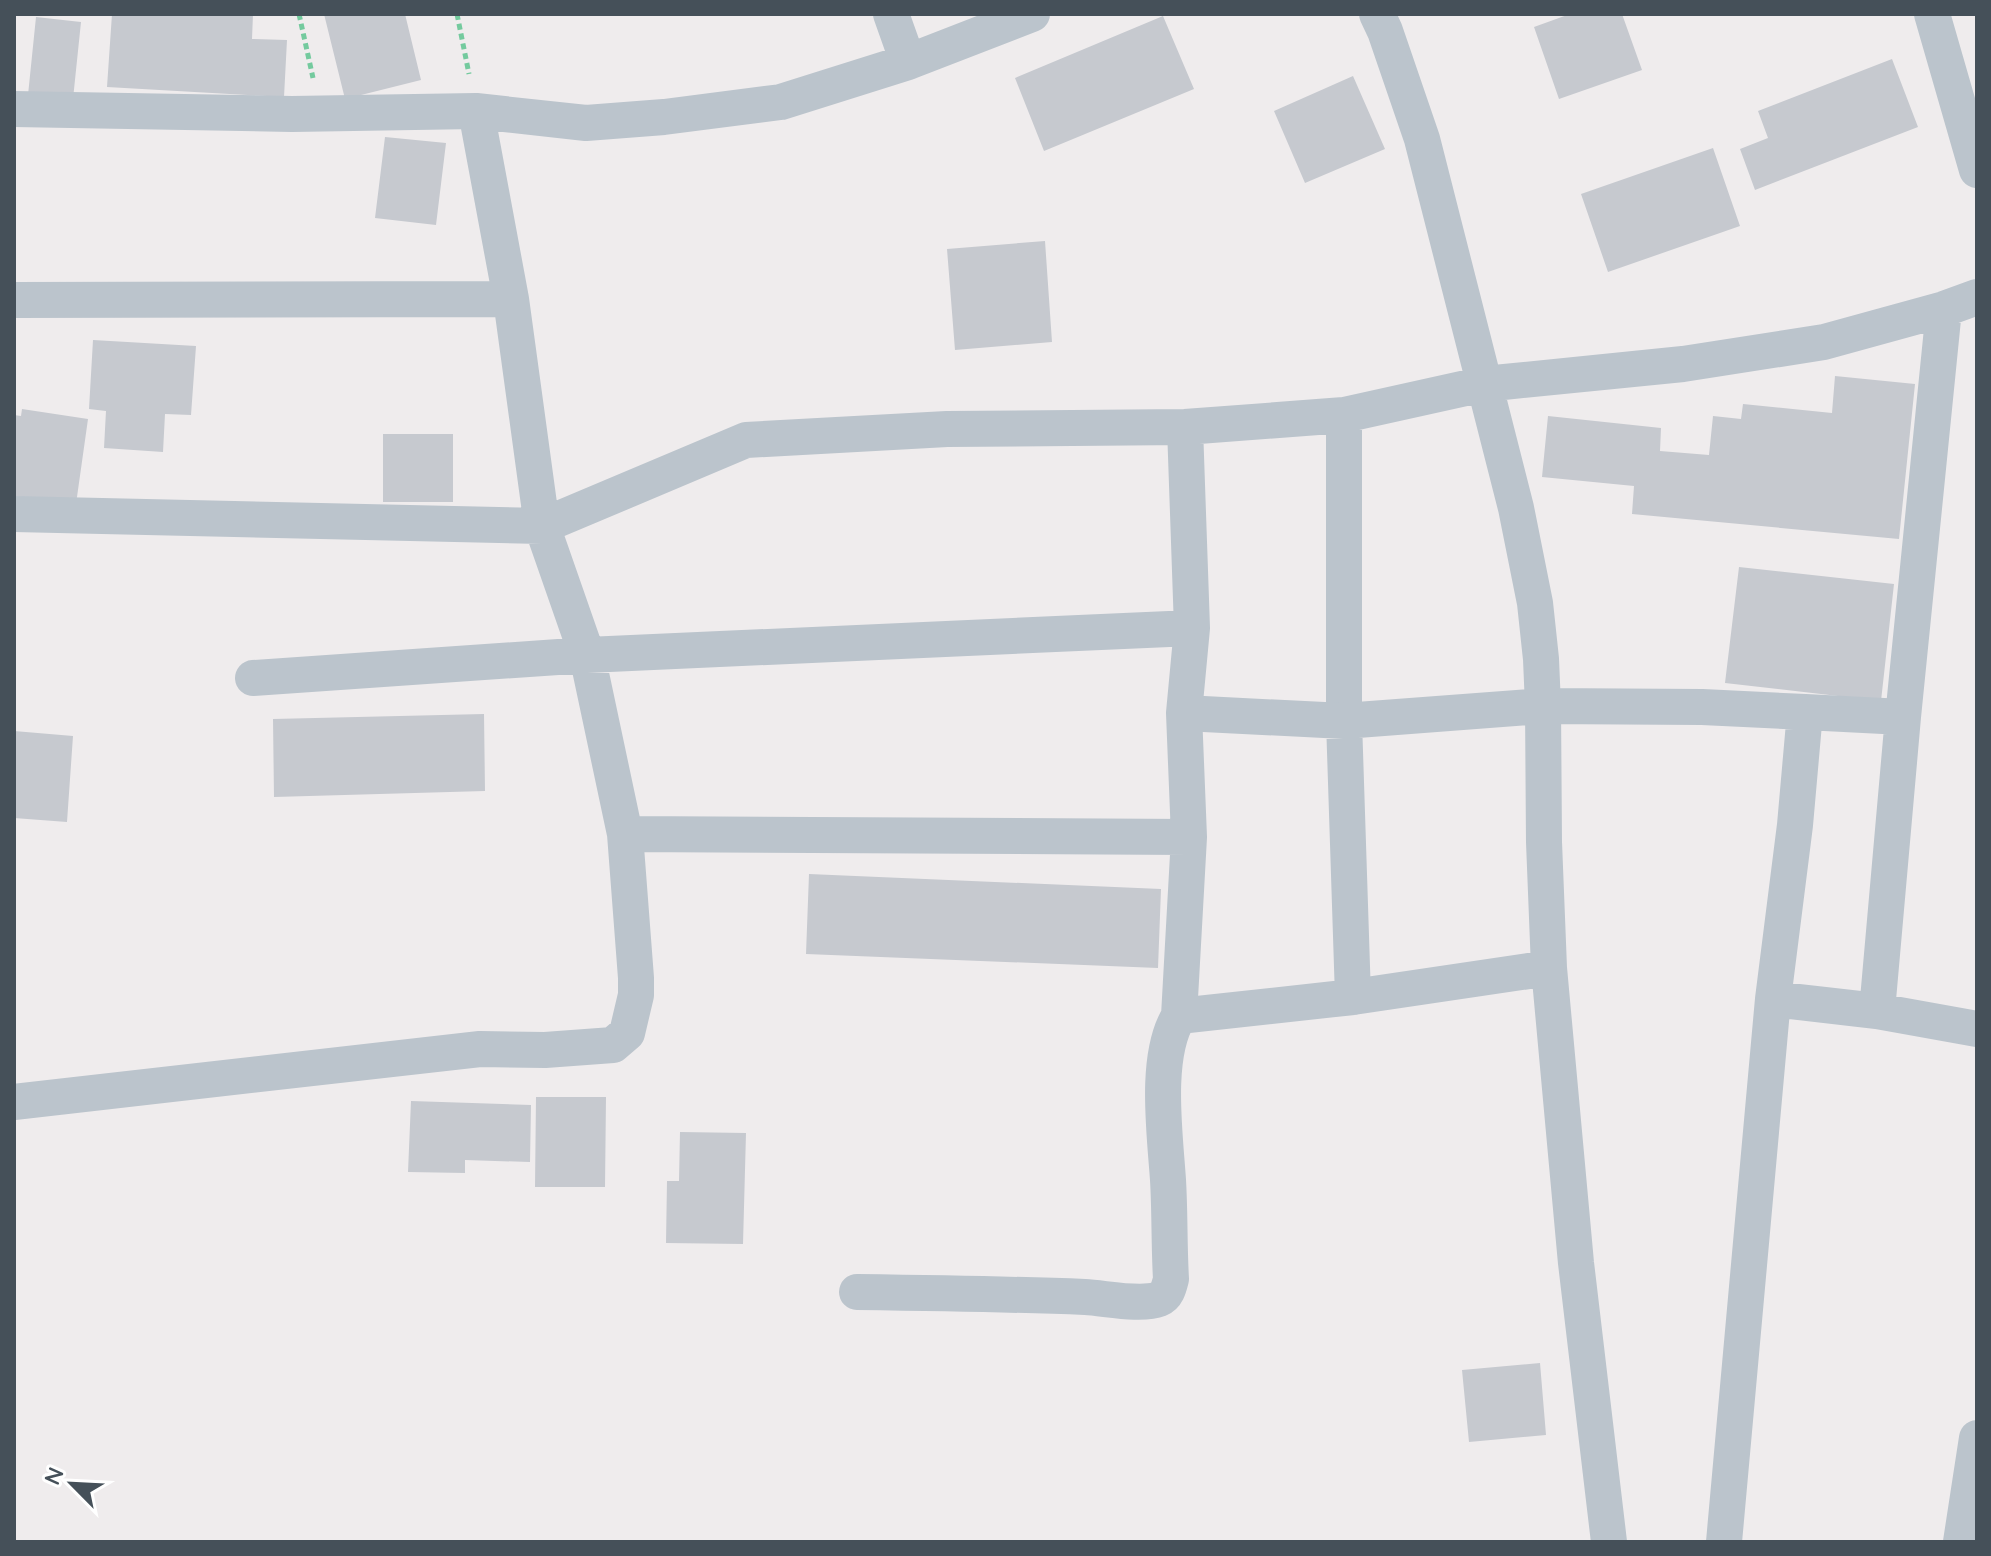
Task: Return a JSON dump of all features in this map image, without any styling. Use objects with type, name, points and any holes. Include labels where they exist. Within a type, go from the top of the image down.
[{"type":"street","points":[[891,14],[908,62]]},
{"type":"street","points":[[14,109],[321,114],[476,111],[586,123],[664,117],[781,102],[908,62],[1032,14]]},
{"type":"street","points":[[1377,14],[1422,139],[1516,508],[1535,603],[1543,706],[1549,968],[1576,1263],[1609,1542]]},
{"type":"street","points":[[1932,14],[1977,170]]},
{"type":"street","points":[[14,1102],[480,1049],[545,1050],[613,1045],[627,1033],[636,995],[636,978],[625,834],[587,655],[542,526],[511,299],[476,111]]},
{"type":"street","points":[[14,300],[511,299]]},
{"type":"street","points":[[14,514],[542,526],[746,440],[947,429],[1185,427],[1344,415],[1484,384],[1683,364],[1824,342],[1961,303],[1903,717],[1877,1011]]},
{"type":"street","points":[[1344,415],[1344,721],[1353,997]]},
{"type":"street","points":[[857,1292],[1099,1297],[1129,1301],[1159,1299],[1166,1294],[1171,1279],[1164,1083],[1168,1040],[1179,1016],[1189,837],[1184,713],[1192,628],[1185,427]]},
{"type":"street","points":[[253,678],[587,655],[1192,628]]},
{"type":"street","points":[[1184,713],[1344,721],[1543,706],[1702,707],[1903,717]]},
{"type":"street","points":[[1724,1542],[1773,999],[1795,825],[1805,712]]},
{"type":"street","points":[[625,834],[1189,837]]},
{"type":"street","points":[[1179,1016],[1353,997],[1549,968]]},
{"type":"street","points":[[1773,999],[1877,1011],[1977,1029]]},
{"type":"street","points":[[1961,1542],[1977,1438]]},
{"type":"path","points":[[299,14],[321,114]]},
{"type":"path","points":[[457,14],[476,111]]},
{"type":"building","points":[[112,14],[253,14],[252,39],[287,40],[284,97],[107,87]]},
{"type":"building","points":[[324,14],[405,14],[421,80],[345,99]]},
{"type":"building","points":[[1570,14],[1622,14],[1642,70],[1559,99],[1534,27]]},
{"type":"building","points":[[1163,16],[1194,89],[1044,151],[1015,78]]},
{"type":"building","points":[[36,17],[81,22],[73,99],[28,95]]},
{"type":"building","points":[[1892,59],[1918,127],[1755,190],[1740,149],[1768,138],[1758,111]]},
{"type":"building","points":[[1353,76],[1385,149],[1305,183],[1274,111]]},
{"type":"building","points":[[385,137],[446,143],[436,225],[375,218]]},
{"type":"building","points":[[1713,148],[1740,226],[1608,272],[1581,194]]},
{"type":"building","points":[[1045,241],[1052,342],[955,350],[947,249]]},
{"type":"building","points":[[93,340],[196,346],[191,415],[165,414],[163,452],[104,448],[106,411],[89,409]]},
{"type":"building","points":[[1835,376],[1915,384],[1899,539],[1632,514],[1634,486],[1542,477],[1548,416],[1661,428],[1660,451],[1709,455],[1713,416],[1741,419],[1743,404],[1832,413]]},
{"type":"building","points":[[22,409],[88,419],[76,504],[14,496],[14,415],[21,416]]},
{"type":"building","points":[[383,434],[453,434],[453,502],[383,502]]},
{"type":"building","points":[[1739,567],[1894,584],[1881,701],[1725,683]]},
{"type":"building","points":[[484,714],[485,791],[274,797],[273,719]]},
{"type":"building","points":[[14,731],[73,736],[67,822],[14,818]]},
{"type":"building","points":[[809,874],[1161,889],[1158,968],[806,954]]},
{"type":"building","points":[[536,1097],[606,1097],[605,1187],[535,1187]]},
{"type":"building","points":[[411,1101],[531,1105],[530,1162],[465,1160],[465,1173],[408,1172]]},
{"type":"building","points":[[680,1132],[746,1133],[743,1244],[666,1243],[667,1181],[679,1181]]},
{"type":"building","points":[[1540,1363],[1546,1435],[1469,1442],[1462,1370]]}]
